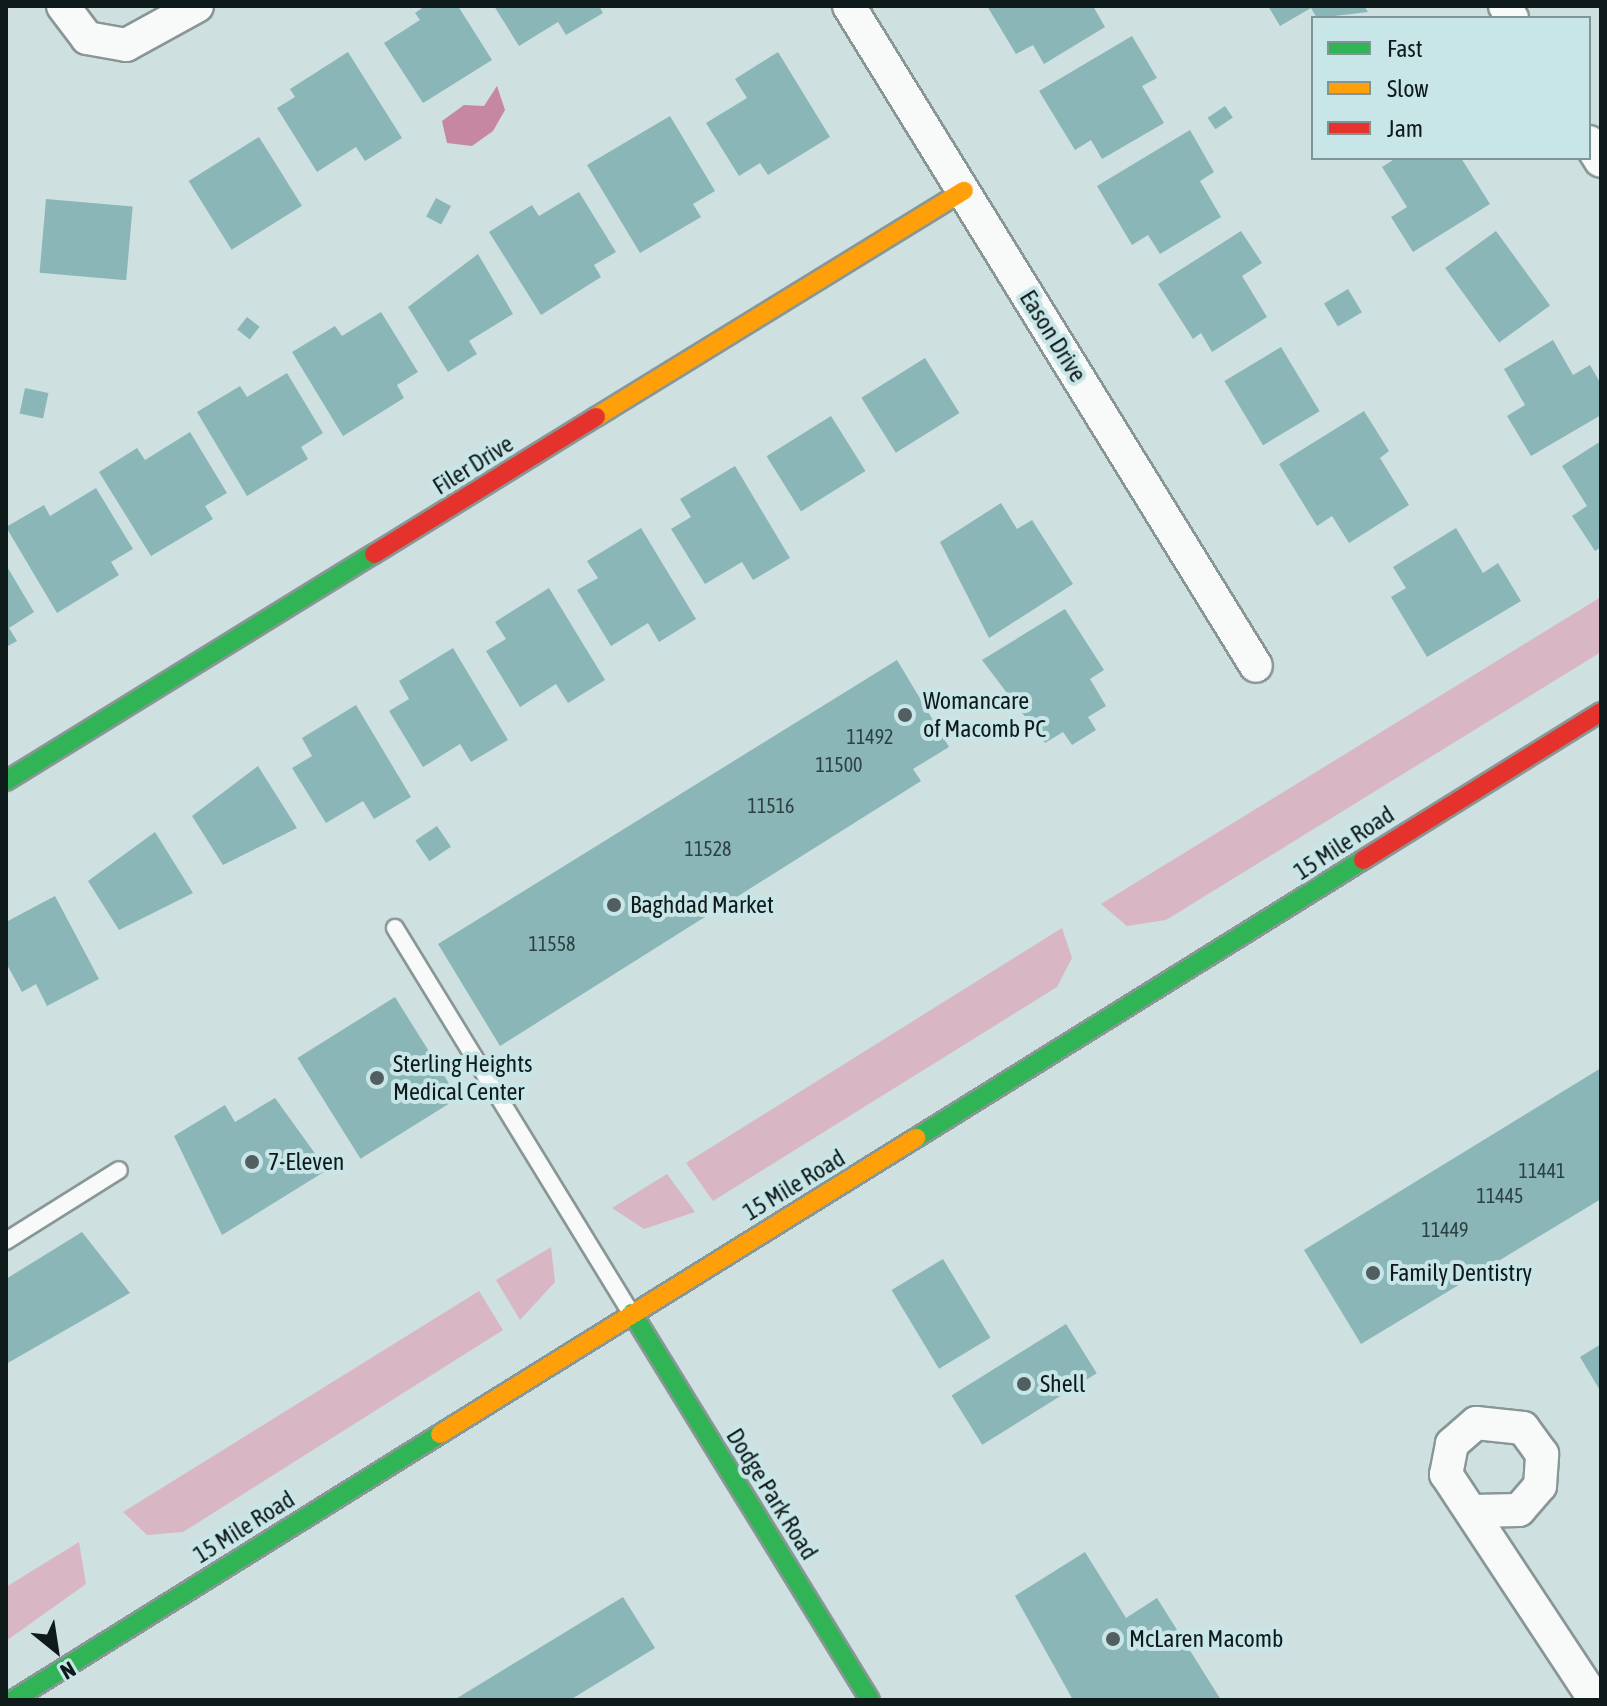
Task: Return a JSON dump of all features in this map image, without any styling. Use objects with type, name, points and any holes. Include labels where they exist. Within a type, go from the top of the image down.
[{"type":"main road","name":"Filer Drive","points":[[6,781],[964,191]]},
{"type":"main road","name":"15 Mile Road","points":[[13,1700],[1601,712]]},
{"type":"main road","name":"Dodge Park Road","points":[[632,1313],[870,1700]]},
{"type":"street","points":[[63,6],[87,38],[106,45],[145,37],[197,6]]},
{"type":"street","name":"Eason Drive","points":[[849,6],[1256,666]]},
{"type":"street","points":[[1514,1567],[1531,1500],[1540,1486],[1542,1454],[1523,1428],[1492,1419],[1462,1432],[1447,1459],[1451,1490],[1473,1511],[1514,1567],[1595,1700]]},
{"type":"street","points":[[1473,1511],[1504,1515],[1531,1500]]},
{"type":"lane","points":[[395,928],[632,1313]]},
{"type":"lane","points":[[6,1241],[119,1170]]},
{"type":"shaded area","points":[[497,86],[505,110],[493,131],[472,146],[447,143],[442,121],[464,105],[484,106]]},
{"type":"shaded area","points":[[1601,597],[1601,652],[1166,920],[1127,926],[1101,904]]},
{"type":"shaded area","points":[[1062,928],[1072,958],[1057,987],[713,1201],[686,1163]]},
{"type":"shaded area","points":[[667,1174],[695,1212],[644,1229],[612,1208]]},
{"type":"shaded area","points":[[551,1247],[555,1282],[520,1320],[496,1280]]},
{"type":"shaded area","points":[[479,1291],[503,1330],[183,1532],[147,1535],[123,1512]]},
{"type":"shaded area","points":[[79,1542],[86,1584],[6,1641],[6,1587]]},
{"type":"building","points":[[425,6],[458,6],[492,60],[423,103],[384,43],[420,20],[415,13]]},
{"type":"building","points":[[494,6],[599,6],[603,13],[566,35],[558,22],[519,46]]},
{"type":"building","points":[[987,6],[1093,6],[1105,27],[1044,64],[1033,45],[1016,54]]},
{"type":"building","points":[[1268,6],[1364,6],[1368,12],[1316,16],[1311,8],[1280,26]]},
{"type":"building","points":[[1132,36],[1157,78],[1142,86],[1164,123],[1102,159],[1091,140],[1075,150],[1039,91]]},
{"type":"building","points":[[348,52],[402,138],[365,161],[356,147],[317,172],[277,108],[295,97],[290,89]]},
{"type":"building","points":[[778,52],[830,137],[768,175],[760,163],[739,176],[706,123],[747,98],[735,79]]},
{"type":"building","points":[[1225,106],[1233,118],[1215,129],[1208,118]]},
{"type":"building","points":[[670,116],[715,191],[693,204],[701,217],[640,253],[587,165]]},
{"type":"building","points":[[1190,130],[1214,172],[1200,181],[1221,217],[1160,254],[1148,235],[1132,245],[1097,186]]},
{"type":"building","points":[[259,137],[302,206],[232,250],[189,181]]},
{"type":"building","points":[[1393,160],[1462,160],[1490,204],[1413,252],[1391,217],[1407,207],[1382,167]]},
{"type":"building","points":[[579,192],[616,252],[594,265],[601,277],[541,315],[489,232],[532,205],[539,216]]},
{"type":"building","points":[[436,198],[451,206],[441,225],[426,217]]},
{"type":"building","points":[[46,199],[133,207],[126,280],[40,273]]},
{"type":"building","points":[[1241,231],[1262,263],[1242,276],[1267,317],[1212,352],[1201,333],[1193,339],[1158,284]]},
{"type":"building","points":[[1496,231],[1550,305],[1499,342],[1445,268]]},
{"type":"building","points":[[478,254],[513,314],[469,341],[477,354],[448,372],[408,307]]},
{"type":"building","points":[[1348,289],[1362,312],[1338,327],[1324,303]]},
{"type":"building","points":[[381,312],[418,372],[397,385],[404,398],[343,436],[292,352],[335,326],[342,336]]},
{"type":"building","points":[[247,317],[260,327],[250,339],[237,330]]},
{"type":"building","points":[[1553,340],[1573,375],[1590,365],[1601,384],[1601,415],[1531,456],[1507,416],[1525,405],[1504,369]]},
{"type":"building","points":[[1281,347],[1320,411],[1263,445],[1224,381]]},
{"type":"building","points":[[925,358],[959,413],[896,453],[861,398]]},
{"type":"building","points":[[287,373],[323,433],[301,447],[308,459],[247,496],[197,412],[240,386],[247,397]]},
{"type":"building","points":[[25,388],[48,393],[43,418],[20,413]]},
{"type":"building","points":[[1364,411],[1389,451],[1380,458],[1409,505],[1349,543],[1332,516],[1317,526],[1279,464]]},
{"type":"building","points":[[831,416],[865,471],[801,511],[767,456]]},
{"type":"building","points":[[190,432],[227,493],[205,506],[213,519],[151,556],[99,472],[137,448],[145,460]]},
{"type":"building","points":[[1601,441],[1601,547],[1595,551],[1572,516],[1587,506],[1562,466]]},
{"type":"building","points":[[735,466],[790,558],[753,580],[742,562],[705,584],[671,529],[691,517],[680,499]]},
{"type":"building","points":[[96,488],[133,549],[111,562],[119,575],[57,613],[6,527],[44,505],[50,516]]},
{"type":"building","points":[[1001,503],[1017,529],[1032,520],[1073,584],[989,638],[940,542]]},
{"type":"building","points":[[641,528],[696,619],[659,642],[648,623],[611,646],[577,590],[598,578],[587,561]]},
{"type":"building","points":[[1456,528],[1483,573],[1498,563],[1521,601],[1427,657],[1391,597],[1406,588],[1393,567]]},
{"type":"building","points":[[6,565],[34,612],[9,628],[17,641],[6,647]]},
{"type":"building","points":[[549,588],[605,680],[568,703],[556,684],[520,707],[486,651],[506,639],[495,622]]},
{"type":"building","points":[[1065,609],[1104,670],[1090,679],[1106,706],[1088,717],[1096,730],[1072,745],[1063,732],[1045,743],[982,660]]},
{"type":"building","points":[[453,648],[508,740],[471,762],[460,744],[423,767],[389,711],[409,699],[399,681]]},
{"type":"building","points":[[897,660],[949,747],[913,769],[921,781],[500,1046],[438,944]]},
{"type":"building","points":[[356,705],[411,797],[374,819],[363,801],[326,823],[292,768],[312,756],[302,738]]},
{"type":"building","points":[[258,766],[297,828],[223,865],[192,816]]},
{"type":"building","points":[[437,826],[451,847],[429,861],[415,841]]},
{"type":"building","points":[[155,832],[193,893],[119,930],[88,881]]},
{"type":"building","points":[[55,896],[99,979],[47,1006],[36,984],[22,992],[6,963],[6,922]]},
{"type":"building","name":"Sterling Heights Medical Center","points":[[395,997],[458,1098],[361,1159],[297,1058]]},
{"type":"building","points":[[1601,1068],[1601,1199],[1361,1344],[1304,1250]]},
{"type":"building","name":"7-Eleven","points":[[275,1098],[327,1170],[222,1235],[174,1136],[225,1105],[235,1122]]},
{"type":"building","points":[[82,1232],[130,1293],[6,1364],[6,1279]]},
{"type":"building","points":[[943,1259],[990,1338],[939,1369],[892,1290]]},
{"type":"building","name":"Shell","points":[[1066,1324],[1097,1373],[982,1445],[952,1396]]},
{"type":"building","points":[[1601,1344],[1601,1392],[1580,1357]]},
{"type":"building","name":"McLaren Macomb","points":[[1085,1552],[1126,1618],[1157,1598],[1221,1700],[1073,1700],[1015,1596]]},
{"type":"building","points":[[623,1597],[655,1648],[570,1700],[454,1700]]},
{"type":"traffic: fast","points":[[6,781],[374,554]]},
{"type":"traffic: fast","points":[[916,1138],[1363,860]]},
{"type":"traffic: fast","points":[[632,1313],[870,1700]]},
{"type":"traffic: fast","points":[[13,1700],[440,1434]]},
{"type":"traffic: slow","points":[[596,417],[964,191]]},
{"type":"traffic: slow","points":[[440,1434],[916,1138]]},
{"type":"traffic: jam","points":[[374,554],[596,417]]},
{"type":"traffic: jam","points":[[1363,860],[1601,712]]},
{"type":"place","name":"Womancare of Macomb PC","points":[[905,715]]},
{"type":"place","name":"Baghdad Market","points":[[614,905]]},
{"type":"place","name":"Sterling Heights Medical Center","points":[[377,1078]]},
{"type":"place","name":"7-Eleven","points":[[252,1162]]},
{"type":"place","name":"Family Dentistry","points":[[1373,1273]]},
{"type":"place","name":"Shell","points":[[1024,1384]]},
{"type":"place","name":"McLaren Macomb","points":[[1113,1639]]}]
